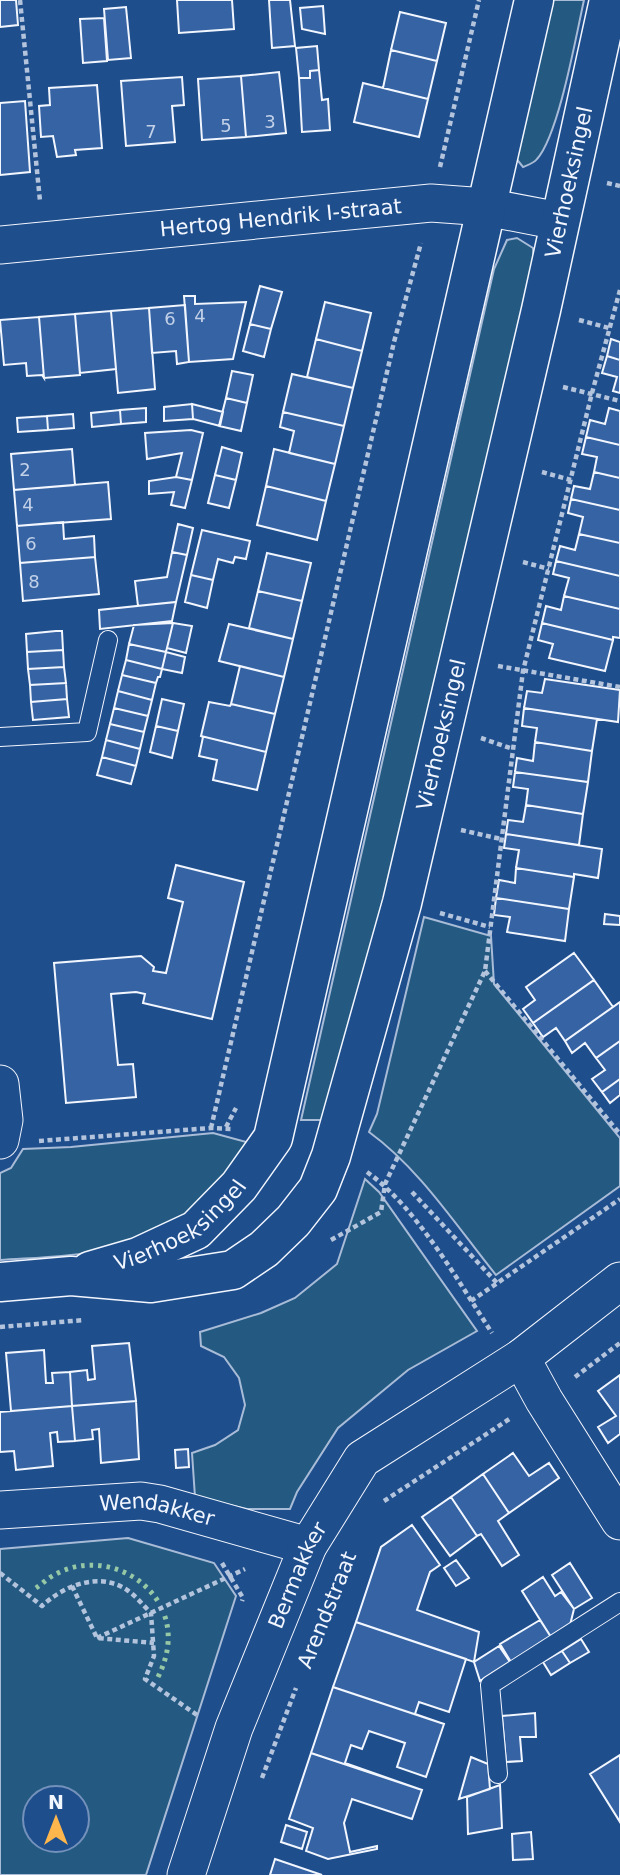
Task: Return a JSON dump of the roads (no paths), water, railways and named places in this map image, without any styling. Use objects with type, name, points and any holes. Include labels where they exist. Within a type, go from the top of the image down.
[{"type":"street","name":"Vierhoeksingel","points":[[71,1276],[138,1256],[196,1230],[239,1186],[273,1138],[534,0]]},
{"type":"street","name":"Vierhoeksingel","points":[[0,1282],[71,1276],[151,1283],[233,1270],[264,1249],[293,1222],[318,1189],[331,1156],[402,903],[525,378],[609,0]]},
{"type":"street","name":"Hertog Hendrik I-straat","points":[[0,246],[431,203],[486,207],[559,221]]},
{"type":"street","points":[[0,1084],[4,1120],[13,1141]]},
{"type":"street","points":[[620,1281],[521,1358],[544,1400],[620,1521]]},
{"type":"street","name":"Bermakker","points":[[186,1875],[234,1728],[308,1546],[362,1459],[521,1358]]},
{"type":"street","name":"Wendakker","points":[[0,1510],[141,1501],[308,1546]]},
{"type":"lane","points":[[0,737],[87,732],[108,640]]},
{"type":"lane","points":[[498,1774],[490,1685],[620,1602]]}]
